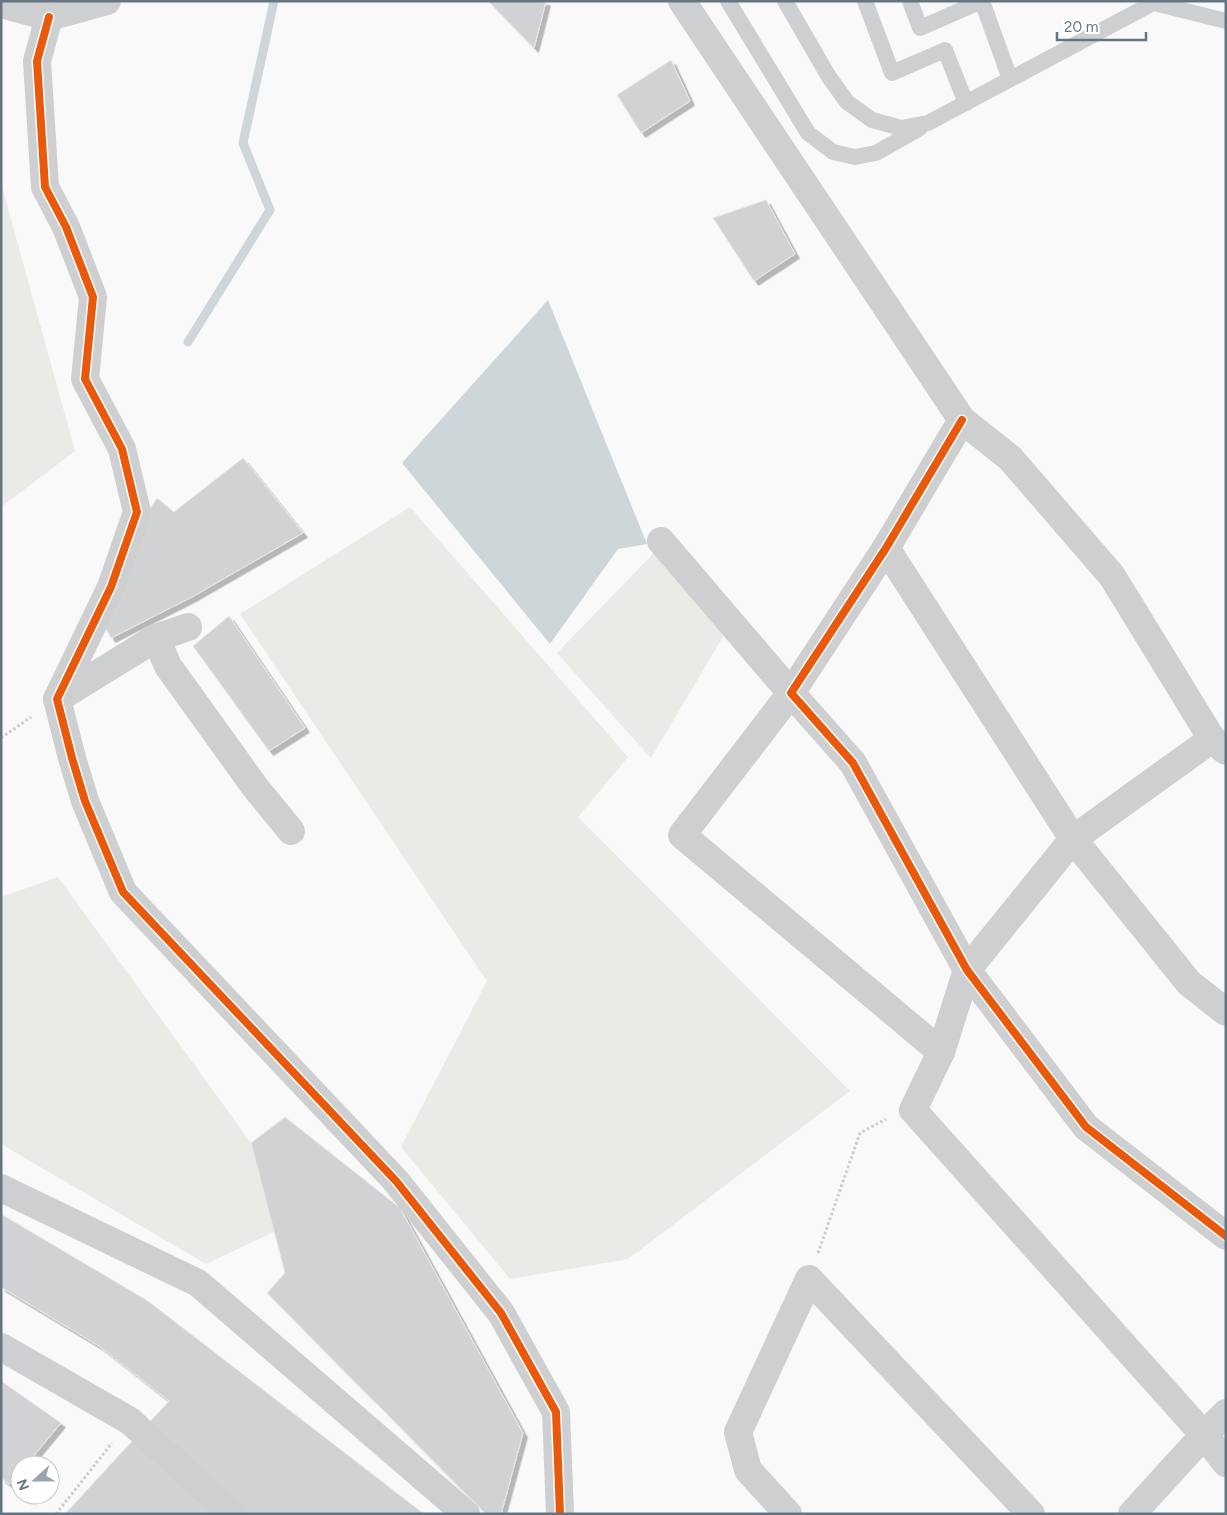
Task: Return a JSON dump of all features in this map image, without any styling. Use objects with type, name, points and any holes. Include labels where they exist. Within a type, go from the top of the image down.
[{"type":"street","points":[[1,4],[49,17],[107,1]]},
{"type":"street","points":[[682,1],[962,420],[1010,458],[1112,576],[1219,745],[1073,839],[967,970],[941,1052],[913,1110],[1204,1435],[1226,1464]]},
{"type":"street","points":[[49,17],[37,61],[45,187],[66,227],[93,297],[85,379],[122,449],[138,512],[111,587],[57,699],[85,801],[123,892],[396,1181],[501,1313],[556,1412],[560,1514]]},
{"type":"street","points":[[941,1052],[682,835],[791,693],[886,548],[962,420]]},
{"type":"street","points":[[662,541],[853,763],[967,970],[1086,1127],[1226,1236]]},
{"type":"street","points":[[886,548],[1073,839],[1189,983],[1226,1012]]},
{"type":"street","points":[[57,699],[156,638],[188,627]]},
{"type":"street","points":[[156,638],[168,666],[255,787],[291,831]]},
{"type":"street","points":[[1,1188],[198,1283],[466,1514]]},
{"type":"street","points":[[788,1514],[748,1470],[738,1432],[809,1279],[1031,1514]]},
{"type":"street","points":[[1,1346],[130,1421],[232,1514]]},
{"type":"street","points":[[1132,1514],[1226,1413]]},
{"type":"lane","points":[[728,1],[808,133],[833,152],[855,156],[876,153],[1147,4],[1226,21]]},
{"type":"lane","points":[[785,1],[829,77],[847,102],[872,120],[901,128],[928,123]]},
{"type":"lane","points":[[865,1],[892,73],[945,50],[966,103]]},
{"type":"lane","points":[[910,1],[920,28],[982,1],[1010,79]]},
{"type":"path","points":[[1,738],[57,699]]},
{"type":"path","points":[[809,1279],[860,1133],[889,1117]]},
{"type":"path","points":[[56,1514],[130,1421]]},
{"type":"shaded area","points":[[1,183],[75,451],[1,507]]},
{"type":"shaded area","points":[[548,300],[647,544],[618,549],[550,644],[402,463]]},
{"type":"shaded area","points":[[410,507],[628,757],[578,817],[850,1091],[628,1259],[510,1279],[401,1147],[487,981],[240,614]]},
{"type":"shaded area","points":[[655,552],[724,635],[651,758],[557,653]]},
{"type":"shaded area","points":[[58,877],[251,1143],[286,1226],[206,1264],[1,1144],[1,897]]},
{"type":"building","points":[[488,1],[546,1],[534,48]]},
{"type":"building","points":[[671,60],[690,101],[641,133],[617,95]]},
{"type":"building","points":[[766,200],[795,254],[754,281],[713,218]]},
{"type":"building","points":[[243,458],[303,533],[192,597],[111,638],[100,618],[136,530],[157,498],[174,512]]},
{"type":"building","points":[[229,616],[305,728],[269,751],[193,646]]},
{"type":"building","points":[[285,1117],[400,1208],[523,1433],[501,1514],[486,1514],[267,1293],[285,1273],[251,1143]]},
{"type":"building","points":[[1,1214],[148,1301],[424,1514],[65,1514],[169,1401],[99,1346],[1,1287]]},
{"type":"building","points":[[1,1381],[61,1423],[34,1455],[10,1455],[10,1483],[1,1478]]},
{"type":"waterway","points":[[188,342],[270,210],[243,143],[274,1]]},
{"type":"cycle path","points":[[49,17],[37,61],[45,187],[66,227],[93,297],[85,379],[122,449],[137,512],[111,587],[57,699],[85,801],[123,892],[396,1181],[501,1313],[556,1412],[560,1514]]},
{"type":"cycle path","points":[[962,420],[886,548],[791,693],[853,763],[967,970],[1086,1127],[1226,1236]]}]
